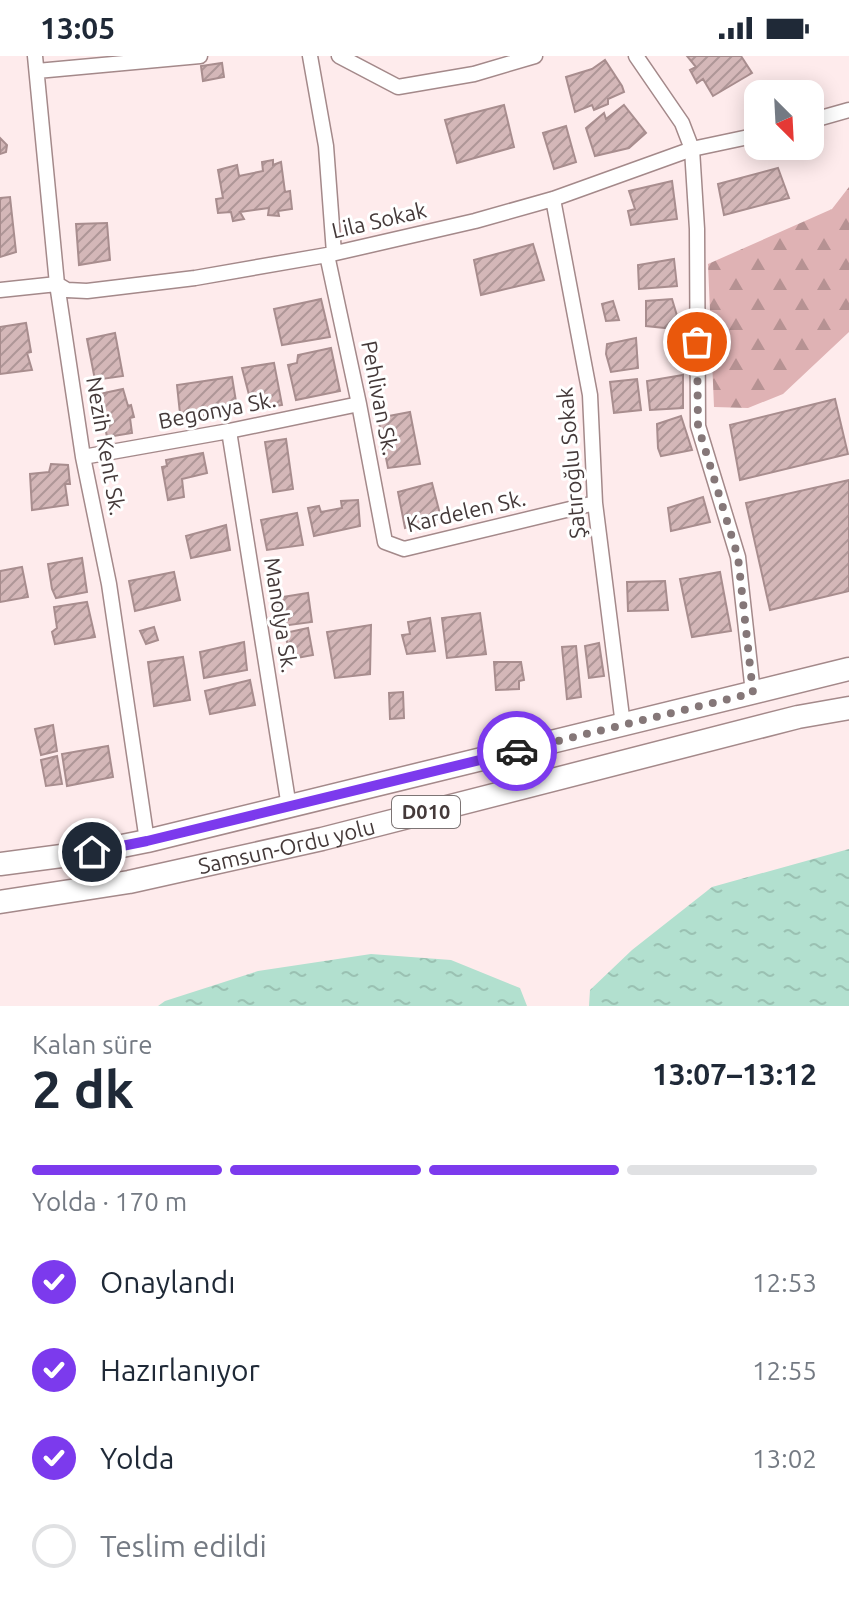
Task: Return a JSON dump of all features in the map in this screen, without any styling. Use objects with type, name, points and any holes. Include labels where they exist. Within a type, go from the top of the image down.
[{"type":"highway","name":"Samsun-Ordu yolu","points":[[1,859],[92,852],[147,841],[849,669]]},
{"type":"highway","name":"Samsun-Ordu yolu","points":[[0,902],[129,882],[308,842],[798,717],[849,708]]},
{"type":"street","points":[[36,64],[200,56]]},
{"type":"street","name":"Pehlivan Sk.","points":[[310,56],[326,146],[331,254],[385,542],[393,546]]},
{"type":"street","points":[[339,56],[398,87],[474,74],[535,56]]},
{"type":"street","points":[[636,56],[682,123],[692,149],[697,229],[698,426],[738,557],[753,693]]},
{"type":"street","name":"Nezih Kent Sk.","points":[[36,64],[57,284],[83,457],[109,584],[147,841]]},
{"type":"street","points":[[824,117],[849,110]]},
{"type":"street","name":"Lila Sokak","points":[[0,290],[57,284],[67,290],[87,291],[195,278],[331,254],[475,221],[553,199],[692,149],[744,138]]},
{"type":"street","name":"Şatıroğlu Sokak","points":[[553,199],[590,395],[595,503],[623,725]]},
{"type":"street","name":"Begonya Sk.","points":[[83,457],[359,404]]},
{"type":"street","name":"Manolya Sk.","points":[[229,431],[289,807]]},
{"type":"street","name":"Kardelen Sk.","points":[[393,546],[404,549],[595,503]]},
{"type":"green space","points":[[849,187],[849,332],[783,394],[748,408],[714,407],[708,264],[832,209]]},
{"type":"water","points":[[849,849],[849,1006],[589,1006],[590,990],[632,950],[712,887]]},
{"type":"water","points":[[371,954],[451,960],[520,988],[527,1006],[158,1006],[165,1001],[258,971]]},
{"type":"building","points":[[687,56],[741,56],[752,73],[713,96],[703,79],[697,83],[690,70],[696,67]]},
{"type":"building","points":[[605,60],[624,92],[594,110],[592,105],[575,112],[566,77],[592,69]]},
{"type":"building","points":[[222,63],[224,77],[203,81],[201,66]]},
{"type":"building","points":[[504,105],[514,147],[457,163],[445,120]]},
{"type":"building","points":[[624,105],[646,133],[629,148],[595,156],[586,128],[604,113],[606,119]]},
{"type":"building","points":[[566,126],[576,162],[554,169],[543,133]]},
{"type":"building","points":[[0,138],[7,145],[6,152],[0,154]]},
{"type":"building","points":[[273,160],[273,165],[281,162],[285,192],[290,191],[292,209],[278,211],[279,216],[268,215],[269,208],[240,212],[244,219],[233,221],[231,212],[218,213],[216,199],[223,198],[218,170],[237,165],[239,176],[263,171],[262,162]]},
{"type":"building","points":[[778,168],[789,198],[724,215],[718,184]]},
{"type":"building","points":[[672,181],[677,219],[631,225],[628,211],[635,209],[629,191]]},
{"type":"building","points":[[10,197],[16,252],[0,257],[0,198]]},
{"type":"building","points":[[107,223],[110,260],[79,265],[76,224]]},
{"type":"building","points":[[533,244],[544,280],[481,295],[474,260]]},
{"type":"building","points":[[674,259],[677,286],[639,289],[638,265]]},
{"type":"building","points":[[321,299],[330,337],[282,345],[274,309]]},
{"type":"building","points":[[672,299],[678,319],[674,329],[646,326],[646,301]]},
{"type":"building","points":[[613,301],[619,320],[606,321],[602,304]]},
{"type":"building","points":[[26,323],[31,352],[27,353],[32,370],[0,374],[0,327]]},
{"type":"building","points":[[115,333],[123,376],[95,380],[87,339]]},
{"type":"building","points":[[636,338],[638,368],[611,372],[606,354],[607,344]]},
{"type":"building","points":[[331,348],[340,391],[296,400],[288,365],[297,363],[298,355]]},
{"type":"building","points":[[274,363],[282,405],[253,410],[242,368]]},
{"type":"building","points":[[683,375],[683,408],[650,410],[647,381]]},
{"type":"building","points":[[232,377],[238,414],[181,423],[177,385]]},
{"type":"building","points":[[637,379],[641,410],[614,413],[610,382]]},
{"type":"building","points":[[123,389],[134,417],[130,418],[132,433],[107,437],[99,394]]},
{"type":"building","points":[[835,399],[848,454],[740,480],[730,425]]},
{"type":"building","points":[[410,412],[420,464],[388,468],[378,418]]},
{"type":"building","points":[[681,416],[692,450],[661,456],[657,424]]},
{"type":"building","points":[[286,439],[293,489],[273,492],[265,442]]},
{"type":"building","points":[[203,453],[207,473],[182,479],[184,497],[168,500],[162,467],[167,466],[166,460]]},
{"type":"building","points":[[51,464],[68,465],[70,484],[65,484],[68,505],[32,510],[30,474],[49,472]]},
{"type":"building","points":[[849,480],[849,591],[770,610],[746,503]]},
{"type":"building","points":[[432,483],[441,518],[405,528],[398,492]]},
{"type":"building","points":[[703,497],[710,522],[671,531],[668,508]]},
{"type":"building","points":[[358,500],[360,526],[314,536],[308,508],[319,506],[321,512],[342,508],[341,501]]},
{"type":"building","points":[[297,513],[303,545],[267,550],[261,520]]},
{"type":"building","points":[[226,525],[230,550],[191,558],[186,536]]},
{"type":"building","points":[[82,558],[87,592],[56,598],[48,564]]},
{"type":"building","points":[[22,567],[28,597],[0,602],[0,571]]},
{"type":"building","points":[[174,572],[180,600],[135,611],[129,581]]},
{"type":"building","points":[[720,572],[731,631],[692,637],[680,579]]},
{"type":"building","points":[[665,581],[668,610],[628,611],[627,582]]},
{"type":"building","points":[[308,593],[312,622],[282,626],[276,598]]},
{"type":"building","points":[[87,602],[95,637],[55,644],[52,632],[57,628],[54,607]]},
{"type":"building","points":[[480,613],[486,654],[447,658],[442,618]]},
{"type":"building","points":[[430,618],[435,651],[407,654],[402,635],[410,634],[408,622]]},
{"type":"building","points":[[371,625],[370,674],[335,678],[327,632]]},
{"type":"building","points":[[154,627],[158,640],[146,644],[140,631]]},
{"type":"building","points":[[308,628],[313,655],[291,659],[285,633]]},
{"type":"building","points":[[244,642],[247,670],[204,678],[200,652]]},
{"type":"building","points":[[599,643],[604,676],[589,678],[585,646]]},
{"type":"building","points":[[576,646],[581,697],[567,699],[562,647]]},
{"type":"building","points":[[183,657],[190,700],[154,706],[148,662]]},
{"type":"building","points":[[494,662],[521,662],[524,680],[519,681],[519,689],[496,690]]},
{"type":"building","points":[[250,680],[255,705],[210,714],[205,691]]},
{"type":"building","points":[[403,692],[404,718],[390,719],[389,693]]},
{"type":"building","points":[[53,725],[57,751],[41,755],[35,729]]},
{"type":"building","points":[[108,746],[113,777],[67,786],[62,754]]},
{"type":"building","points":[[57,756],[62,784],[46,786],[41,760]]},
{"type":"way so far","points":[[517,751],[753,693],[738,557],[698,426],[697,342]]},
{"type":"route","points":[[92,852],[517,751]]}]
